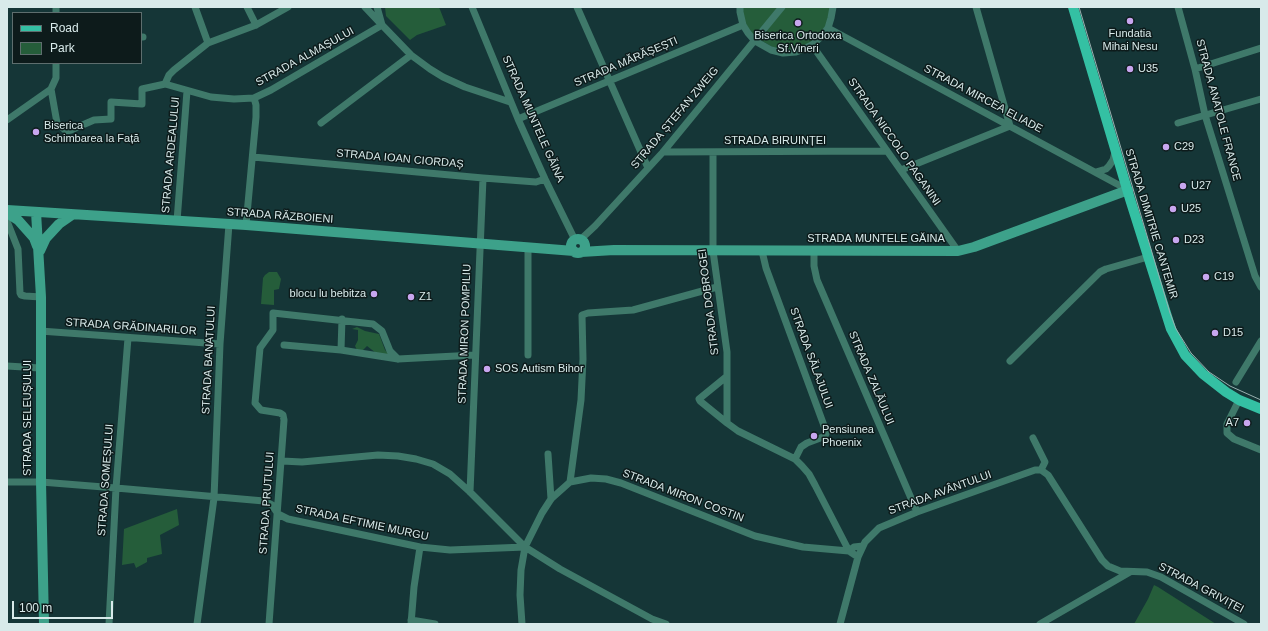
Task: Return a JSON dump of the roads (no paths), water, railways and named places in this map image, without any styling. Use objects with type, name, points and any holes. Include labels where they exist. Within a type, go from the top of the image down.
[{"type":"main road","name":"STRADA DIMITRIE CANTEMIR","points":[[1074,7],[1148,257],[1169,324],[1175,338],[1185,355],[1198,370],[1218,387],[1239,400],[1261,409]]},
{"type":"street","points":[[195,7],[208,43]]},
{"type":"street","points":[[247,7],[256,25]]},
{"type":"street","points":[[165,84],[169,75],[174,70],[208,43],[256,25],[288,7]]},
{"type":"street","points":[[365,7],[411,55],[443,78],[510,102]]},
{"type":"street","points":[[377,7],[382,26]]},
{"type":"street","name":"STRADA MUNTELE GĂINA","points":[[472,7],[510,102],[545,179],[578,244],[614,250],[958,251],[974,247],[1128,190]]},
{"type":"street","points":[[577,7],[648,168]]},
{"type":"street","points":[[740,7],[743,25],[755,41],[771,50],[783,53],[796,52],[812,45],[821,38],[828,28],[832,18],[833,7]]},
{"type":"street","name":"STRADA ȘTEFAN ZWEIG","points":[[578,244],[663,152],[782,7]]},
{"type":"street","points":[[901,170],[1010,126],[976,7]]},
{"type":"street","name":"STRADA ANATOLE FRANCE","points":[[1178,7],[1195,69],[1205,115],[1255,276],[1261,287]]},
{"type":"street","name":"STRADA MĂRĂȘEȘTI","points":[[518,119],[743,25]]},
{"type":"street","name":"STRADA ALMAȘULUI","points":[[51,90],[57,123],[66,130],[71,130],[94,120],[111,119],[111,102],[142,104],[142,89],[165,84],[211,97],[234,99],[254,98],[271,90],[382,26]]},
{"type":"street","name":"STRADA MIRCEA ELIADE","points":[[828,28],[1128,190]]},
{"type":"street","name":"STRADA NICCOLO PAGANINI","points":[[812,45],[958,251]]},
{"type":"street","points":[[1195,69],[1261,48]]},
{"type":"street","points":[[321,123],[411,55]]},
{"type":"street","points":[[7,120],[51,90],[56,78],[56,64]]},
{"type":"street","name":"STRADA ARDEALULUI","points":[[177,221],[187,91]]},
{"type":"street","points":[[246,225],[256,118],[256,105],[254,98]]},
{"type":"street","points":[[1178,123],[1261,99]]},
{"type":"street","points":[[1096,172],[1106,169],[1109,166],[1113,160],[1116,149]]},
{"type":"street","name":"STRADA BIRUINȚEI","points":[[663,152],[887,151]]},
{"type":"street","name":"STRADA DOBROGEI","points":[[713,152],[713,251],[727,352],[727,423]]},
{"type":"street","name":"STRADA IOAN CIORDAȘ","points":[[253,157],[482,178],[536,182],[545,179]]},
{"type":"street","name":"STRADA MIRON POMPILIU","points":[[470,492],[482,178]]},
{"type":"street","points":[[7,212],[18,220],[34,238],[39,252]]},
{"type":"street","name":"STRADA RĂZBOIENI","points":[[7,212],[36,212],[246,225],[528,248],[550,249],[578,244]]},
{"type":"street","name":"STRADA SELEUȘULUI","points":[[36,212],[40,297],[41,482],[44,624]]},
{"type":"street","points":[[39,252],[46,238],[59,224],[72,215]]},
{"type":"street","points":[[7,221],[18,248],[20,293],[21,295],[25,296],[40,297]]},
{"type":"street","name":"STRADA BANATULUI","points":[[214,498],[220,344],[228,224]]},
{"type":"street","points":[[528,248],[528,355]]},
{"type":"street","name":"STRADA ZALĂULUI","points":[[814,250],[814,266],[817,280],[917,512]]},
{"type":"street","name":"STRADA SĂLAJULUI","points":[[762,251],[766,268],[826,431],[826,434],[823,437],[801,447],[795,459]]},
{"type":"street","points":[[1010,361],[1100,272],[1106,268],[1148,257]]},
{"type":"street","points":[[522,624],[520,594],[521,570],[525,547],[542,512],[551,499],[570,482],[580,400],[583,359],[582,315],[588,313],[633,310],[717,287]]},
{"type":"street","name":"STRADA PRUTULUI","points":[[269,624],[284,420],[283,415],[280,413],[261,410],[255,403],[260,348],[273,330],[273,312],[342,319]]},
{"type":"street","points":[[341,350],[342,319],[373,324],[382,331],[390,351],[398,359]]},
{"type":"street","name":"STRADA GRĂDINARILOR","points":[[40,331],[220,344]]},
{"type":"street","name":"STRADA SOMEȘULUI","points":[[109,624],[116,488],[128,338]]},
{"type":"street","points":[[1236,382],[1261,341]]},
{"type":"street","points":[[284,345],[341,350],[398,359],[475,355]]},
{"type":"street","points":[[7,366],[40,368]]},
{"type":"street","points":[[726,377],[699,399],[700,401],[738,431],[795,459],[809,474],[849,551]]},
{"type":"street","points":[[1239,400],[1227,424],[1227,433],[1234,439],[1261,450]]},
{"type":"street","points":[[1033,438],[1045,462],[1041,470]]},
{"type":"street","points":[[548,454],[551,499]]},
{"type":"street","points":[[282,461],[302,462],[378,455],[398,456],[433,464],[450,474],[470,492],[525,547],[560,569],[652,619],[666,624]]},
{"type":"street","name":"STRADA AVÂNTULUI","points":[[840,624],[858,557],[868,538],[879,528],[917,512],[1034,470],[1041,470]]},
{"type":"street","name":"STRADA GRIVIȚEI","points":[[1041,470],[1048,475],[1102,560],[1108,566],[1130,572],[1147,572],[1161,577],[1244,624]]},
{"type":"street","name":"STRADA MIRON COSTIN","points":[[570,482],[591,478],[606,479],[621,483],[755,536],[803,547],[849,551],[858,557]]},
{"type":"street","name":"STRADA EFTIMIE MURGU","points":[[7,482],[41,482],[214,498],[264,501],[272,505],[278,514],[288,519],[420,547],[450,550],[525,547]]},
{"type":"street","points":[[197,624],[214,498]]},
{"type":"street","name":"STRADA MIRON COSTIN","points":[[849,551],[854,547],[863,546]]},
{"type":"street","points":[[420,547],[411,622],[435,624]]},
{"type":"street","points":[[1040,624],[1130,572]]},
{"type":"tram line","points":[[1079,7],[1176,329],[1191,353],[1209,372],[1230,386],[1261,400]]},
{"type":"place","name":"Fundatia Mihai Nesu","points":[[1130,21]]},
{"type":"place","name":"Biserica Ortodoxa Sf.Vineri","points":[[798,23]]},
{"type":"place","name":"U35","points":[[1130,69]]},
{"type":"place","name":"Biserica Schimbarea la Față","points":[[36,132]]},
{"type":"place","name":"C29","points":[[1166,147]]},
{"type":"place","name":"U27","points":[[1183,186]]},
{"type":"place","name":"U25","points":[[1173,209]]},
{"type":"place","name":"D23","points":[[1176,240]]},
{"type":"place","name":"C19","points":[[1206,277]]},
{"type":"place","name":"blocu lu bebitza","points":[[374,294]]},
{"type":"place","name":"Z1","points":[[411,297]]},
{"type":"place","name":"D15","points":[[1215,333]]},
{"type":"place","name":"SOS Autism Bihor","points":[[487,369]]},
{"type":"place","name":"A7","points":[[1247,423]]},
{"type":"place","name":"Pensiunea Phoenix","points":[[814,436]]}]
